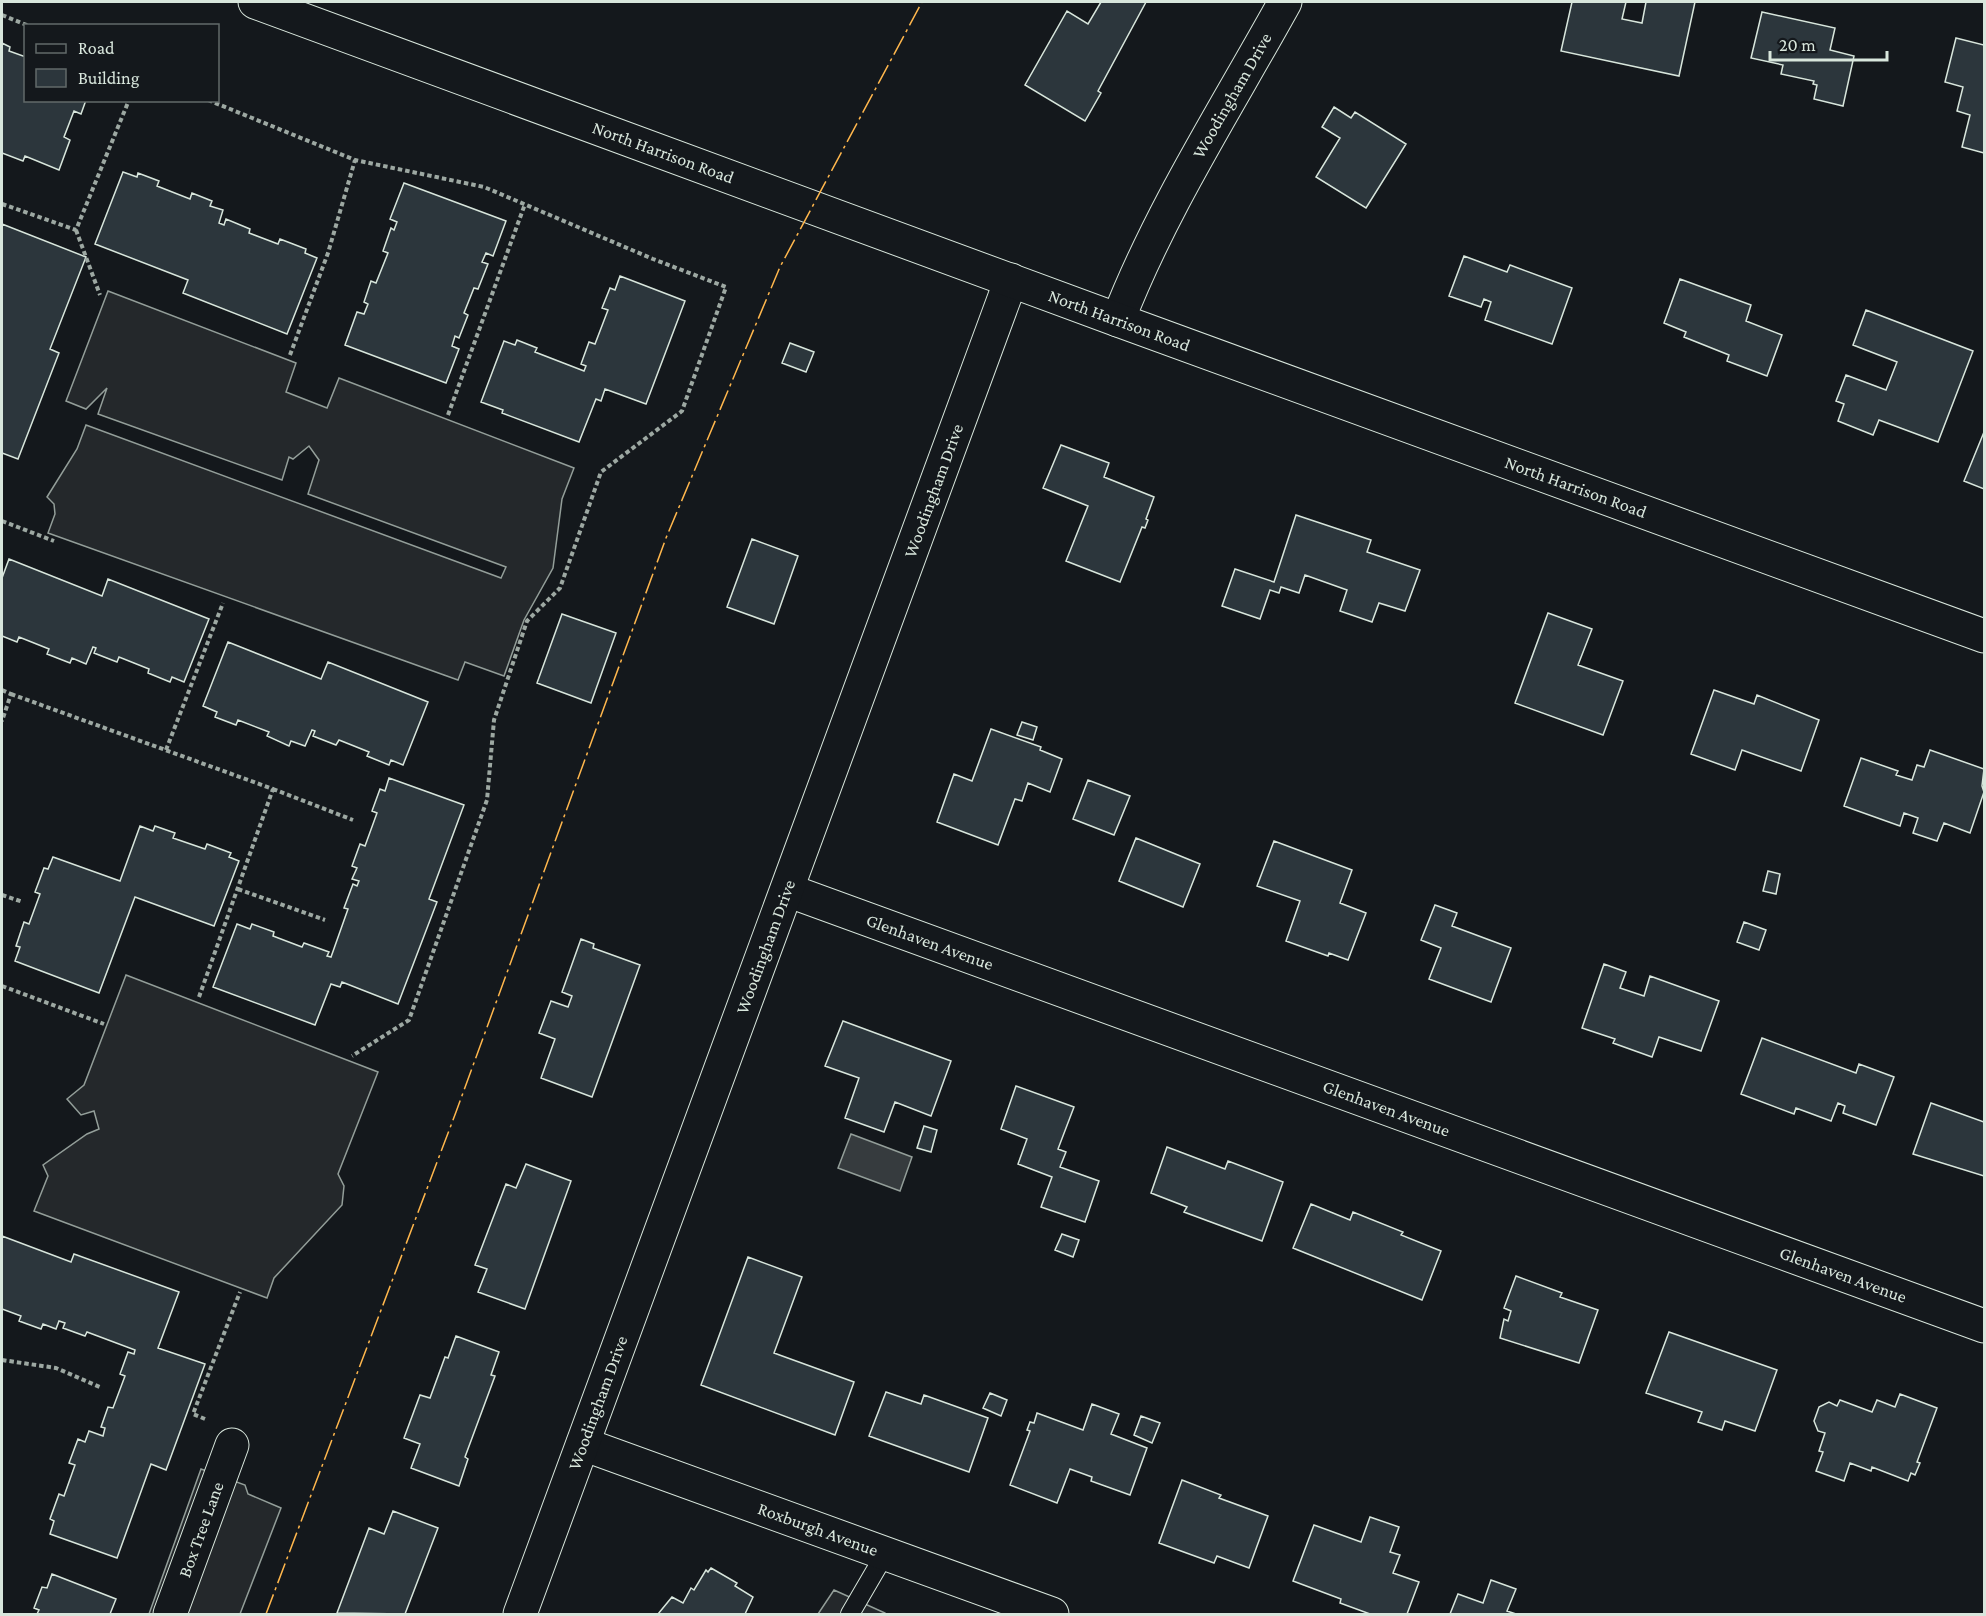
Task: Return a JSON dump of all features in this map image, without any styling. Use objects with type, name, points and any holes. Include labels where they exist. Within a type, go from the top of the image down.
[{"type":"street","name":"North Harrison Road","points":[[255,2],[1984,636]]},
{"type":"street","name":"Woodingham Drive","points":[[1118,320],[1159,226],[1285,2]]},
{"type":"street","name":"Woodingham Drive","points":[[520,1614],[1011,280]]},
{"type":"street","name":"Glenhaven Avenue","points":[[787,890],[1984,1326]]},
{"type":"street","name":"Roxburgh Avenue","points":[[583,1444],[1052,1614]]},
{"type":"street","name":"Box Tree Lane","points":[[170,1614],[232,1445]]},
{"type":"lane","points":[[850,1614],[885,1554]]},
{"type":"path","points":[[2,15],[24,24]]},
{"type":"path","points":[[100,295],[76,230],[128,102]]},
{"type":"path","points":[[213,102],[355,160],[484,187],[653,259],[726,286],[682,411],[601,472],[560,588],[527,621],[494,720],[487,800],[409,1020],[352,1056]]},
{"type":"path","points":[[290,355],[328,253],[355,160]]},
{"type":"path","points":[[2,204],[76,230]]},
{"type":"path","points":[[448,415],[525,204]]},
{"type":"path","points":[[2,521],[54,541]]},
{"type":"path","points":[[166,750],[223,603]]},
{"type":"path","points":[[2,690],[353,820]]},
{"type":"path","points":[[2,721],[11,694]]},
{"type":"path","points":[[199,997],[273,789]]},
{"type":"path","points":[[238,888],[325,920]]},
{"type":"path","points":[[2,895],[23,902]]},
{"type":"path","points":[[2,986],[104,1024]]},
{"type":"path","points":[[208,1420],[193,1414],[240,1292]]},
{"type":"path","points":[[2,1360],[56,1368],[102,1388]]},
{"type":"shaded area","points":[[108,291],[296,363],[286,392],[327,408],[339,378],[574,468],[562,499],[553,568],[524,620],[504,676],[465,662],[458,680],[48,533],[55,514],[54,504],[47,497],[77,449],[86,425],[501,578],[506,567],[308,494],[319,460],[309,446],[293,459],[289,457],[282,480],[98,414],[107,388],[86,409],[66,401]]},
{"type":"shaded area","points":[[126,975],[378,1072],[338,1174],[344,1186],[342,1205],[274,1278],[267,1298],[34,1211],[48,1176],[43,1165],[87,1134],[99,1129],[94,1111],[81,1115],[67,1099],[84,1085]]},
{"type":"shaded area","points":[[851,1134],[912,1157],[900,1191],[838,1168]]},
{"type":"shaded area","points":[[201,1469],[245,1485],[248,1494],[281,1508],[240,1614],[149,1614]]},
{"type":"shaded area","points":[[834,1590],[885,1613],[885,1614],[818,1614]]},
{"type":"building","points":[[1101,2],[1146,2],[1098,91],[1101,93],[1085,121],[1025,85],[1067,11],[1088,24]]},
{"type":"building","points":[[1572,2],[1626,2],[1622,19],[1642,23],[1646,2],[1695,2],[1679,76],[1561,51]]},
{"type":"building","points":[[1762,12],[1835,28],[1830,50],[1854,56],[1843,106],[1814,99],[1817,85],[1813,84],[1814,81],[1781,74],[1783,65],[1751,58]]},
{"type":"building","points":[[1956,38],[1984,45],[1984,153],[1962,147],[1970,115],[1957,111],[1963,87],[1945,82]]},
{"type":"building","points":[[2,43],[10,47],[9,51],[24,56],[24,102],[85,102],[81,114],[74,111],[64,137],[70,140],[59,170],[25,156],[23,161],[2,153]]},
{"type":"building","points":[[1334,107],[1351,118],[1355,112],[1406,144],[1366,208],[1316,177],[1340,138],[1322,127]]},
{"type":"building","points":[[123,172],[137,177],[138,173],[159,181],[157,186],[190,199],[192,193],[212,201],[210,206],[223,210],[219,223],[224,225],[226,219],[250,229],[249,233],[278,244],[280,239],[306,249],[305,253],[317,258],[287,334],[183,293],[188,280],[95,244]]},
{"type":"building","points":[[404,183],[506,221],[493,256],[486,253],[482,262],[488,264],[478,289],[474,288],[464,313],[468,315],[459,338],[455,336],[452,346],[459,349],[446,383],[345,345],[357,312],[364,314],[368,304],[364,302],[371,281],[376,283],[388,253],[383,251],[391,228],[394,230],[397,222],[390,219]]},
{"type":"building","points":[[2,224],[86,257],[50,349],[59,353],[18,459],[2,453]]},
{"type":"building","points":[[1464,256],[1507,272],[1510,265],[1572,288],[1552,344],[1485,320],[1491,302],[1484,299],[1481,307],[1449,296]]},
{"type":"building","points":[[620,276],[685,301],[646,404],[605,389],[601,401],[596,399],[579,442],[502,413],[503,410],[481,402],[504,341],[515,345],[517,340],[537,348],[535,352],[584,371],[586,366],[581,364],[589,342],[595,344],[608,310],[602,308],[610,288],[615,290]]},
{"type":"building","points":[[1680,279],[1751,305],[1746,321],[1782,335],[1767,376],[1727,361],[1729,355],[1684,337],[1686,332],[1664,323]]},
{"type":"building","points":[[1866,310],[1973,351],[1938,442],[1879,420],[1873,435],[1838,421],[1844,404],[1836,401],[1846,375],[1886,390],[1897,362],[1853,345]]},
{"type":"building","points":[[790,343],[814,352],[806,372],[782,363]]},
{"type":"building","points":[[1984,432],[1984,489],[1964,481]]},
{"type":"building","points":[[1061,445],[1109,463],[1104,477],[1154,497],[1145,528],[1142,527],[1120,582],[1066,561],[1088,506],[1043,488]]},
{"type":"building","points":[[1296,515],[1371,540],[1367,552],[1420,570],[1405,611],[1379,603],[1372,622],[1340,611],[1347,590],[1305,575],[1299,593],[1281,587],[1279,593],[1270,590],[1260,619],[1222,606],[1235,569],[1274,582]]},
{"type":"building","points":[[752,539],[798,556],[774,624],[727,607]]},
{"type":"building","points":[[9,559],[102,596],[108,579],[209,619],[184,682],[172,677],[170,682],[148,673],[149,669],[119,657],[117,662],[94,653],[96,648],[93,647],[86,664],[72,658],[70,663],[47,654],[49,649],[19,637],[17,642],[2,636],[2,578]]},
{"type":"building","points":[[1548,613],[1592,629],[1578,665],[1623,681],[1603,735],[1515,703]]},
{"type":"building","points":[[562,614],[616,633],[591,703],[537,683]]},
{"type":"building","points":[[228,642],[321,679],[328,662],[428,702],[403,765],[391,760],[389,765],[367,756],[369,752],[339,740],[336,745],[313,736],[315,731],[312,730],[305,746],[291,741],[289,746],[267,736],[269,732],[238,720],[236,725],[215,717],[217,712],[203,706]]},
{"type":"building","points":[[1714,690],[1754,704],[1757,695],[1819,720],[1801,771],[1742,750],[1735,770],[1691,754]]},
{"type":"building","points":[[1022,722],[1037,727],[1033,740],[1017,735]]},
{"type":"building","points":[[991,729],[1041,747],[1040,750],[1062,759],[1050,792],[1028,783],[1022,801],[1015,799],[998,845],[937,822],[954,774],[972,781]]},
{"type":"building","points":[[1930,750],[1984,769],[1982,786],[1984,792],[1970,833],[1944,823],[1937,841],[1913,833],[1918,818],[1904,813],[1900,826],[1844,806],[1861,758],[1898,771],[1896,775],[1912,780],[1917,765],[1924,767]]},
{"type":"building","points":[[389,778],[464,805],[429,899],[437,902],[398,1004],[342,982],[340,987],[331,984],[315,1025],[213,987],[237,924],[250,929],[252,924],[274,932],[273,936],[302,947],[304,943],[329,952],[327,956],[331,957],[348,909],[344,908],[353,884],[357,886],[359,881],[352,879],[357,868],[352,866],[360,844],[365,846],[377,813],[372,811],[380,789],[385,791]]},
{"type":"building","points":[[1088,780],[1130,796],[1114,835],[1073,819]]},
{"type":"building","points":[[140,826],[153,831],[155,826],[175,833],[173,838],[205,849],[207,844],[231,853],[229,857],[239,861],[214,926],[135,897],[99,993],[15,961],[20,947],[16,946],[24,922],[29,924],[40,894],[35,892],[44,868],[48,869],[53,857],[120,881]]},
{"type":"building","points":[[1136,838],[1200,864],[1183,907],[1119,881]]},
{"type":"building","points":[[1274,841],[1352,870],[1340,903],[1366,913],[1348,960],[1329,953],[1328,956],[1286,941],[1300,901],[1257,886]]},
{"type":"building","points":[[1768,871],[1780,874],[1776,894],[1763,891]]},
{"type":"building","points":[[1435,905],[1457,913],[1452,926],[1511,948],[1491,1002],[1429,979],[1441,948],[1421,940]]},
{"type":"building","points":[[1744,922],[1766,930],[1759,950],[1737,942]]},
{"type":"building","points":[[581,939],[594,944],[593,948],[640,965],[592,1097],[541,1078],[555,1039],[539,1033],[551,1001],[568,1007],[572,996],[562,992]]},
{"type":"building","points":[[1604,964],[1626,972],[1620,988],[1644,996],[1650,976],[1719,1001],[1701,1051],[1659,1037],[1652,1057],[1613,1043],[1615,1039],[1582,1028]]},
{"type":"building","points":[[843,1021],[951,1061],[931,1116],[895,1102],[884,1132],[845,1118],[859,1078],[825,1066]]},
{"type":"building","points":[[1762,1038],[1856,1073],[1859,1064],[1894,1077],[1876,1125],[1843,1113],[1845,1106],[1838,1103],[1831,1121],[1796,1108],[1794,1114],[1741,1094]]},
{"type":"building","points":[[1016,1086],[1074,1107],[1058,1149],[1066,1152],[1060,1167],[1099,1181],[1085,1222],[1041,1207],[1052,1177],[1018,1164],[1027,1139],[1001,1129]]},
{"type":"building","points":[[1931,1103],[1984,1122],[1984,1176],[1913,1154]]},
{"type":"building","points":[[924,1126],[937,1130],[931,1152],[917,1148]]},
{"type":"building","points":[[1167,1147],[1225,1169],[1228,1161],[1283,1182],[1262,1241],[1184,1212],[1187,1207],[1151,1193]]},
{"type":"building","points":[[526,1164],[571,1181],[525,1309],[478,1292],[487,1269],[475,1265],[506,1184],[516,1188]]},
{"type":"building","points":[[1311,1204],[1350,1220],[1353,1212],[1403,1232],[1401,1235],[1441,1251],[1422,1300],[1293,1248]]},
{"type":"building","points":[[1062,1234],[1079,1240],[1073,1257],[1055,1250]]},
{"type":"building","points":[[2,1236],[71,1262],[74,1254],[179,1292],[158,1348],[205,1364],[166,1470],[151,1464],[117,1558],[50,1534],[54,1521],[50,1519],[59,1494],[64,1496],[75,1465],[69,1463],[78,1439],[85,1442],[89,1431],[103,1436],[105,1428],[101,1427],[108,1407],[113,1408],[125,1376],[120,1374],[128,1352],[134,1354],[135,1350],[87,1332],[85,1336],[63,1328],[65,1323],[59,1321],[56,1329],[43,1324],[41,1329],[19,1321],[21,1316],[2,1309]]},
{"type":"building","points":[[748,1257],[802,1277],[774,1353],[854,1382],[835,1435],[701,1385]]},
{"type":"building","points":[[1516,1276],[1562,1293],[1560,1297],[1598,1310],[1579,1363],[1500,1338],[1504,1319],[1508,1321],[1511,1311],[1504,1308]]},
{"type":"building","points":[[1669,1332],[1777,1370],[1755,1431],[1725,1421],[1722,1430],[1698,1422],[1702,1412],[1646,1393]]},
{"type":"building","points":[[456,1336],[499,1352],[491,1375],[495,1376],[465,1457],[468,1459],[459,1486],[411,1468],[420,1444],[404,1438],[420,1395],[430,1398],[445,1357],[448,1358]]},
{"type":"building","points":[[886,1392],[921,1404],[924,1395],[988,1418],[969,1472],[869,1436]]},
{"type":"building","points":[[990,1393],[1007,1400],[1001,1416],[983,1408]]},
{"type":"building","points":[[1900,1394],[1937,1408],[1917,1462],[1920,1463],[1915,1475],[1911,1473],[1908,1481],[1872,1467],[1871,1471],[1850,1463],[1844,1481],[1816,1471],[1823,1452],[1819,1451],[1825,1433],[1818,1431],[1814,1421],[1819,1407],[1829,1402],[1837,1406],[1840,1400],[1872,1412],[1877,1400],[1895,1407]]},
{"type":"building","points":[[1092,1404],[1119,1414],[1111,1434],[1147,1448],[1130,1495],[1091,1481],[1092,1477],[1070,1469],[1057,1503],[1010,1485],[1030,1431],[1027,1430],[1030,1422],[1034,1423],[1037,1413],[1083,1430]]},
{"type":"building","points":[[1141,1416],[1160,1423],[1152,1443],[1134,1435]]},
{"type":"building","points":[[1182,1480],[1221,1495],[1219,1498],[1268,1516],[1249,1568],[1217,1556],[1214,1563],[1159,1543]]},
{"type":"building","points":[[393,1511],[438,1528],[405,1614],[337,1613],[369,1528],[384,1534]]},
{"type":"building","points":[[1370,1517],[1399,1527],[1390,1552],[1400,1555],[1393,1573],[1419,1582],[1407,1614],[1370,1614],[1340,1603],[1341,1599],[1293,1581],[1314,1525],[1361,1542]]},
{"type":"building","points":[[711,1568],[737,1583],[735,1586],[753,1597],[745,1614],[658,1614],[672,1597],[683,1603],[691,1588],[694,1590],[706,1570],[708,1572]]},
{"type":"building","points":[[52,1574],[116,1599],[110,1614],[37,1614],[39,1610],[34,1608],[42,1587],[47,1588]]},
{"type":"building","points":[[1491,1580],[1516,1589],[1507,1611],[1516,1614],[1450,1614],[1458,1594],[1483,1603]]},
{"type":"power","points":[[266,1614],[456,1112],[666,538],[780,267],[922,2]]}]
